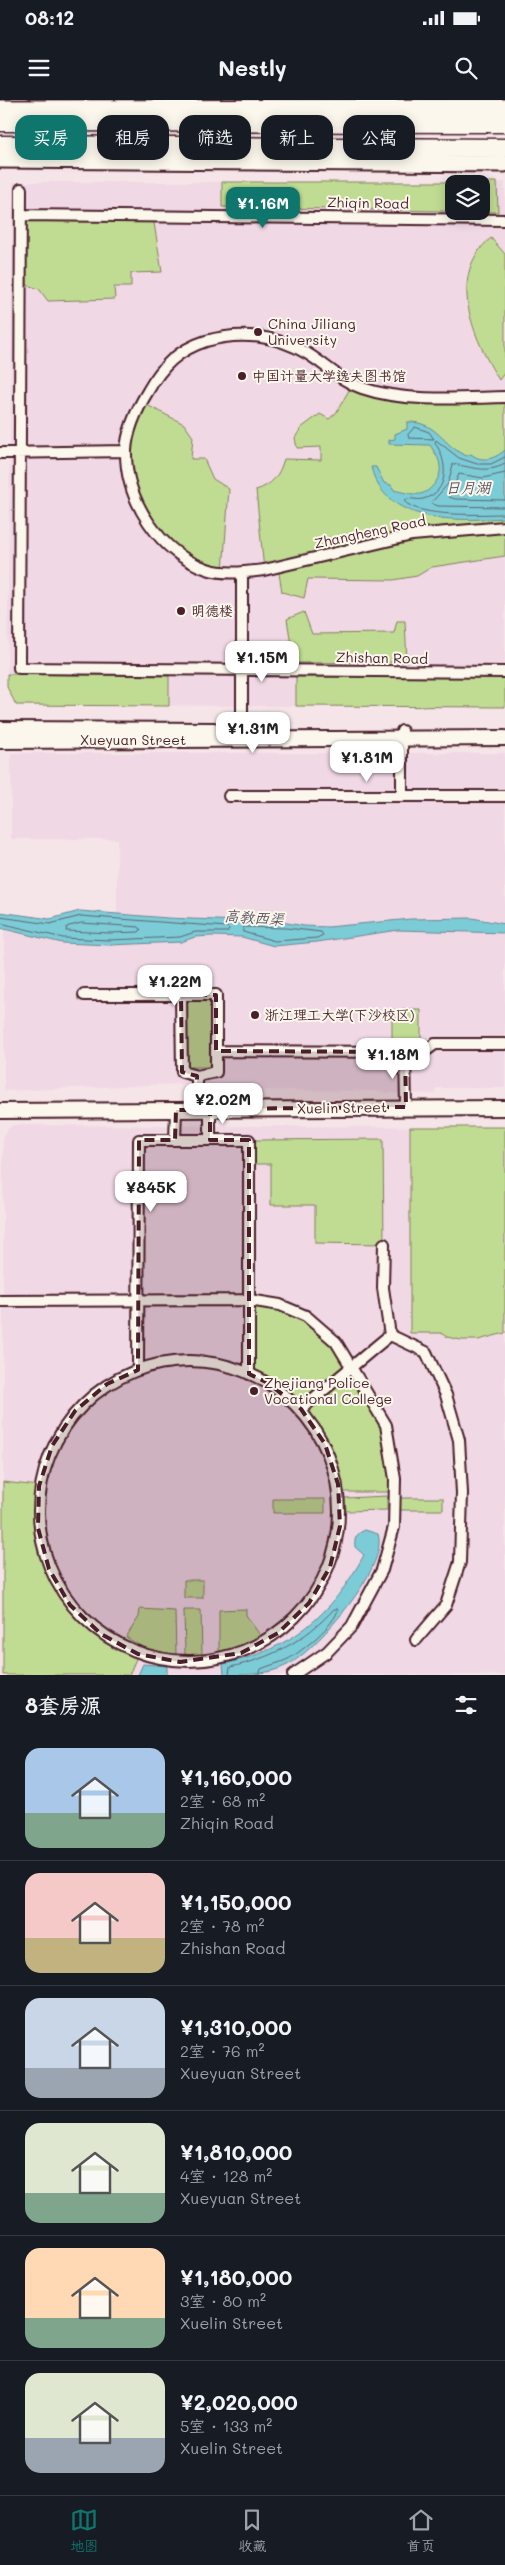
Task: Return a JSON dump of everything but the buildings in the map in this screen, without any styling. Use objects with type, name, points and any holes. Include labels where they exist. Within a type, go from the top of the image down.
[{"type":"highway","points":[[0,122],[505,123]]},
{"type":"highway","points":[[0,145],[179,146]]},
{"type":"highway","points":[[251,146],[343,147]]},
{"type":"highway","points":[[415,147],[505,148]]},
{"type":"main road","points":[[0,108],[505,107]]},
{"type":"main road","points":[[471,122],[505,114]]},
{"type":"main road","points":[[415,151],[500,164]]},
{"type":"main road","points":[[128,161],[179,154]]},
{"type":"main road","points":[[0,160],[500,164]]},
{"type":"main road","name":"Xueyuan Street","points":[[0,730],[242,730],[505,738]]},
{"type":"main road","name":"Xueyuan Street","points":[[0,741],[505,732]]},
{"type":"main road","name":"Xuelin Street","points":[[0,1111],[406,1107],[505,1108]]},
{"type":"street","points":[[21,189],[21,452]]},
{"type":"street","name":"Zhiqin Road","points":[[21,215],[505,220]]},
{"type":"street","name":"Zhangheng Road","points":[[505,397],[452,398],[400,395],[362,388],[337,376],[307,353],[259,335],[207,341],[182,350],[157,375],[131,427],[126,451],[130,483],[144,516],[166,543],[185,557],[208,569],[242,572],[264,570],[412,535],[505,526]]},
{"type":"street","points":[[0,453],[126,451]]},
{"type":"street","name":"Zhishan Road","points":[[21,452],[19,668],[505,672]]},
{"type":"street","points":[[242,572],[242,730]]},
{"type":"street","points":[[402,735],[402,796]]},
{"type":"street","points":[[230,796],[505,796]]},
{"type":"street","points":[[84,995],[181,995],[216,995],[216,1072],[197,1076],[182,1072],[181,995]]},
{"type":"street","points":[[216,1051],[424,1052],[435,1044],[505,1044]]},
{"type":"street","points":[[405,1052],[406,1107]]},
{"type":"street","points":[[197,1076],[210,1140]]},
{"type":"street","points":[[175,1140],[176,1110]]},
{"type":"street","points":[[138,1370],[139,1140],[248,1140],[248,1374]]},
{"type":"street","points":[[384,1244],[384,1288],[390,1335]]},
{"type":"street","points":[[0,1301],[248,1300],[280,1305],[306,1316],[336,1342],[386,1425],[395,1479],[394,1527],[382,1570],[352,1626],[327,1652],[293,1675]]},
{"type":"street","points":[[301,1410],[390,1335]]},
{"type":"street","points":[[390,1335],[426,1352],[446,1395],[459,1440],[462,1493],[460,1562],[446,1605],[416,1640]]},
{"type":"street","points":[[188,1360],[230,1366],[268,1383],[301,1410],[325,1444],[338,1484],[340,1526],[330,1567],[309,1603],[278,1633],[241,1653],[210,1660],[180,1662],[138,1654],[101,1634],[70,1605],[49,1569],[38,1528],[39,1486],[52,1446],[75,1411],[107,1384],[138,1370],[146,1366],[188,1360]]},
{"type":"highlighted area","points":[[181,995],[216,995],[216,1051],[405,1052],[406,1107],[210,1109],[210,1140],[249,1140],[249,1374],[268,1383],[301,1409],[325,1444],[338,1484],[340,1526],[330,1567],[309,1603],[278,1633],[241,1653],[180,1662],[138,1654],[101,1634],[70,1605],[49,1569],[38,1528],[39,1486],[52,1446],[75,1411],[107,1384],[138,1370],[139,1140],[175,1140],[176,1110],[197,1110],[197,1076],[182,1072]]},
{"type":"shaded area","name":"China Jiliang University","points":[[13,182],[445,182],[445,220],[490,220],[490,182],[505,182],[505,707],[16,705],[7,687]]},
{"type":"shaded area","points":[[11,753],[505,753],[505,924],[486,919],[411,919],[328,927],[117,914],[117,839],[11,839]]},
{"type":"shaded area","name":"浙江理工大学(下沙校区)","points":[[4,928],[62,943],[110,945],[181,942],[195,937],[212,936],[242,937],[274,946],[317,942],[398,930],[505,933],[505,1088],[436,1088],[436,1094],[387,1093],[381,1091],[226,1090],[226,1085],[176,1084],[4,1091]]},
{"type":"shaded area","name":"Zhejiang Police Vocational College","points":[[12,1125],[505,1127],[505,1675],[3,1675],[3,1135]]},
{"type":"green space","points":[[222,182],[445,182],[445,211],[222,207]]},
{"type":"green space","points":[[490,182],[497,182],[498,212],[490,212]]},
{"type":"green space","points":[[25,219],[149,219],[154,223],[162,272],[131,273],[131,287],[114,287],[115,299],[48,301],[39,289],[27,285]]},
{"type":"green space","points":[[491,238],[505,254],[505,372],[499,380],[480,345],[468,307],[467,288],[470,270],[477,253]]},
{"type":"green space","points":[[353,383],[400,395],[505,397],[505,556],[432,567],[417,576],[393,580],[308,579],[304,598],[282,592],[278,567],[264,570],[256,490],[274,479],[284,459],[321,460],[321,447],[297,448],[295,438],[301,428],[320,414],[329,419],[336,413]]},
{"type":"green space","points":[[141,402],[184,424],[193,437],[191,459],[204,459],[213,479],[229,489],[223,571],[207,569],[166,543],[130,483],[131,427]]},
{"type":"green space","points":[[304,612],[312,634],[394,633],[397,621],[405,621],[407,662],[294,663],[287,619]]},
{"type":"green space","points":[[7,674],[169,676],[169,706],[16,705],[7,687]]},
{"type":"green space","points":[[296,677],[505,677],[505,707],[296,706]]},
{"type":"green space","points":[[190,998],[205,998],[211,1004],[212,1061],[208,1067],[189,1067],[186,1061],[185,1005]]},
{"type":"green space","points":[[392,1010],[421,1010],[421,1045],[392,1046]]},
{"type":"green space","points":[[410,1127],[505,1127],[505,1333],[478,1340],[461,1340],[447,1337],[441,1333],[410,1333]]},
{"type":"green space","points":[[383,1139],[384,1244],[315,1243],[315,1205],[271,1205],[271,1164],[255,1164],[255,1140]]},
{"type":"green space","points":[[249,1300],[306,1316],[336,1342],[386,1425],[395,1492],[338,1492],[330,1454],[310,1421],[282,1394],[249,1374]]},
{"type":"green space","points":[[3,1482],[39,1486],[38,1528],[49,1569],[70,1605],[101,1634],[138,1654],[129,1675],[3,1675]]},
{"type":"green space","points":[[387,1496],[387,1510],[346,1511],[345,1498]]},
{"type":"green space","points":[[400,1498],[443,1498],[443,1510],[400,1510]]},
{"type":"green space","points":[[273,1499],[325,1499],[325,1513],[273,1513]]},
{"type":"green space","points":[[184,1580],[203,1580],[203,1598],[184,1598]]},
{"type":"green space","points":[[140,1609],[175,1611],[176,1655],[143,1648],[126,1637],[139,1617]]},
{"type":"green space","points":[[246,1609],[246,1615],[262,1638],[235,1650],[219,1654],[219,1610]]},
{"type":"green space","points":[[184,1610],[201,1610],[202,1656],[185,1656]]},
{"type":"water","name":"日月湖","points":[[407,422],[426,426],[452,447],[467,456],[471,454],[475,457],[488,459],[497,456],[505,450],[505,518],[466,519],[425,515],[407,509],[391,500],[379,486],[371,467],[376,467],[384,483],[391,485],[394,490],[411,494],[424,493],[432,487],[439,475],[439,460],[430,445],[389,444],[389,440],[395,439],[395,434],[407,429]]},
{"type":"water","points":[[80,911],[328,927],[411,919],[472,918],[505,924],[505,933],[398,930],[317,942],[274,946],[242,937],[212,936],[195,937],[181,942],[110,945],[62,943],[0,928],[0,912],[50,919]]},
{"type":"water","points":[[365,1530],[378,1534],[379,1548],[373,1566],[349,1605],[318,1641],[291,1663],[275,1670],[258,1674],[224,1675],[223,1664],[269,1650],[307,1627],[323,1613],[338,1596],[364,1555],[355,1547],[355,1541],[356,1537]]},
{"type":"water","points":[[143,1664],[167,1666],[167,1675],[138,1675]]},
{"type":"place","name":"China Jiliang University","points":[[258,332]]},
{"type":"place","name":"中国计量大学逸夫图书馆","points":[[242,376]]},
{"type":"place","name":"明德楼","points":[[181,611]]},
{"type":"place","name":"浙江理工大学(下沙校区)","points":[[255,1015]]},
{"type":"place","name":"Zhejiang Police Vocational College","points":[[254,1391]]},
{"type":"water label","name":"高教西渠","points":[[254,918]]}]
